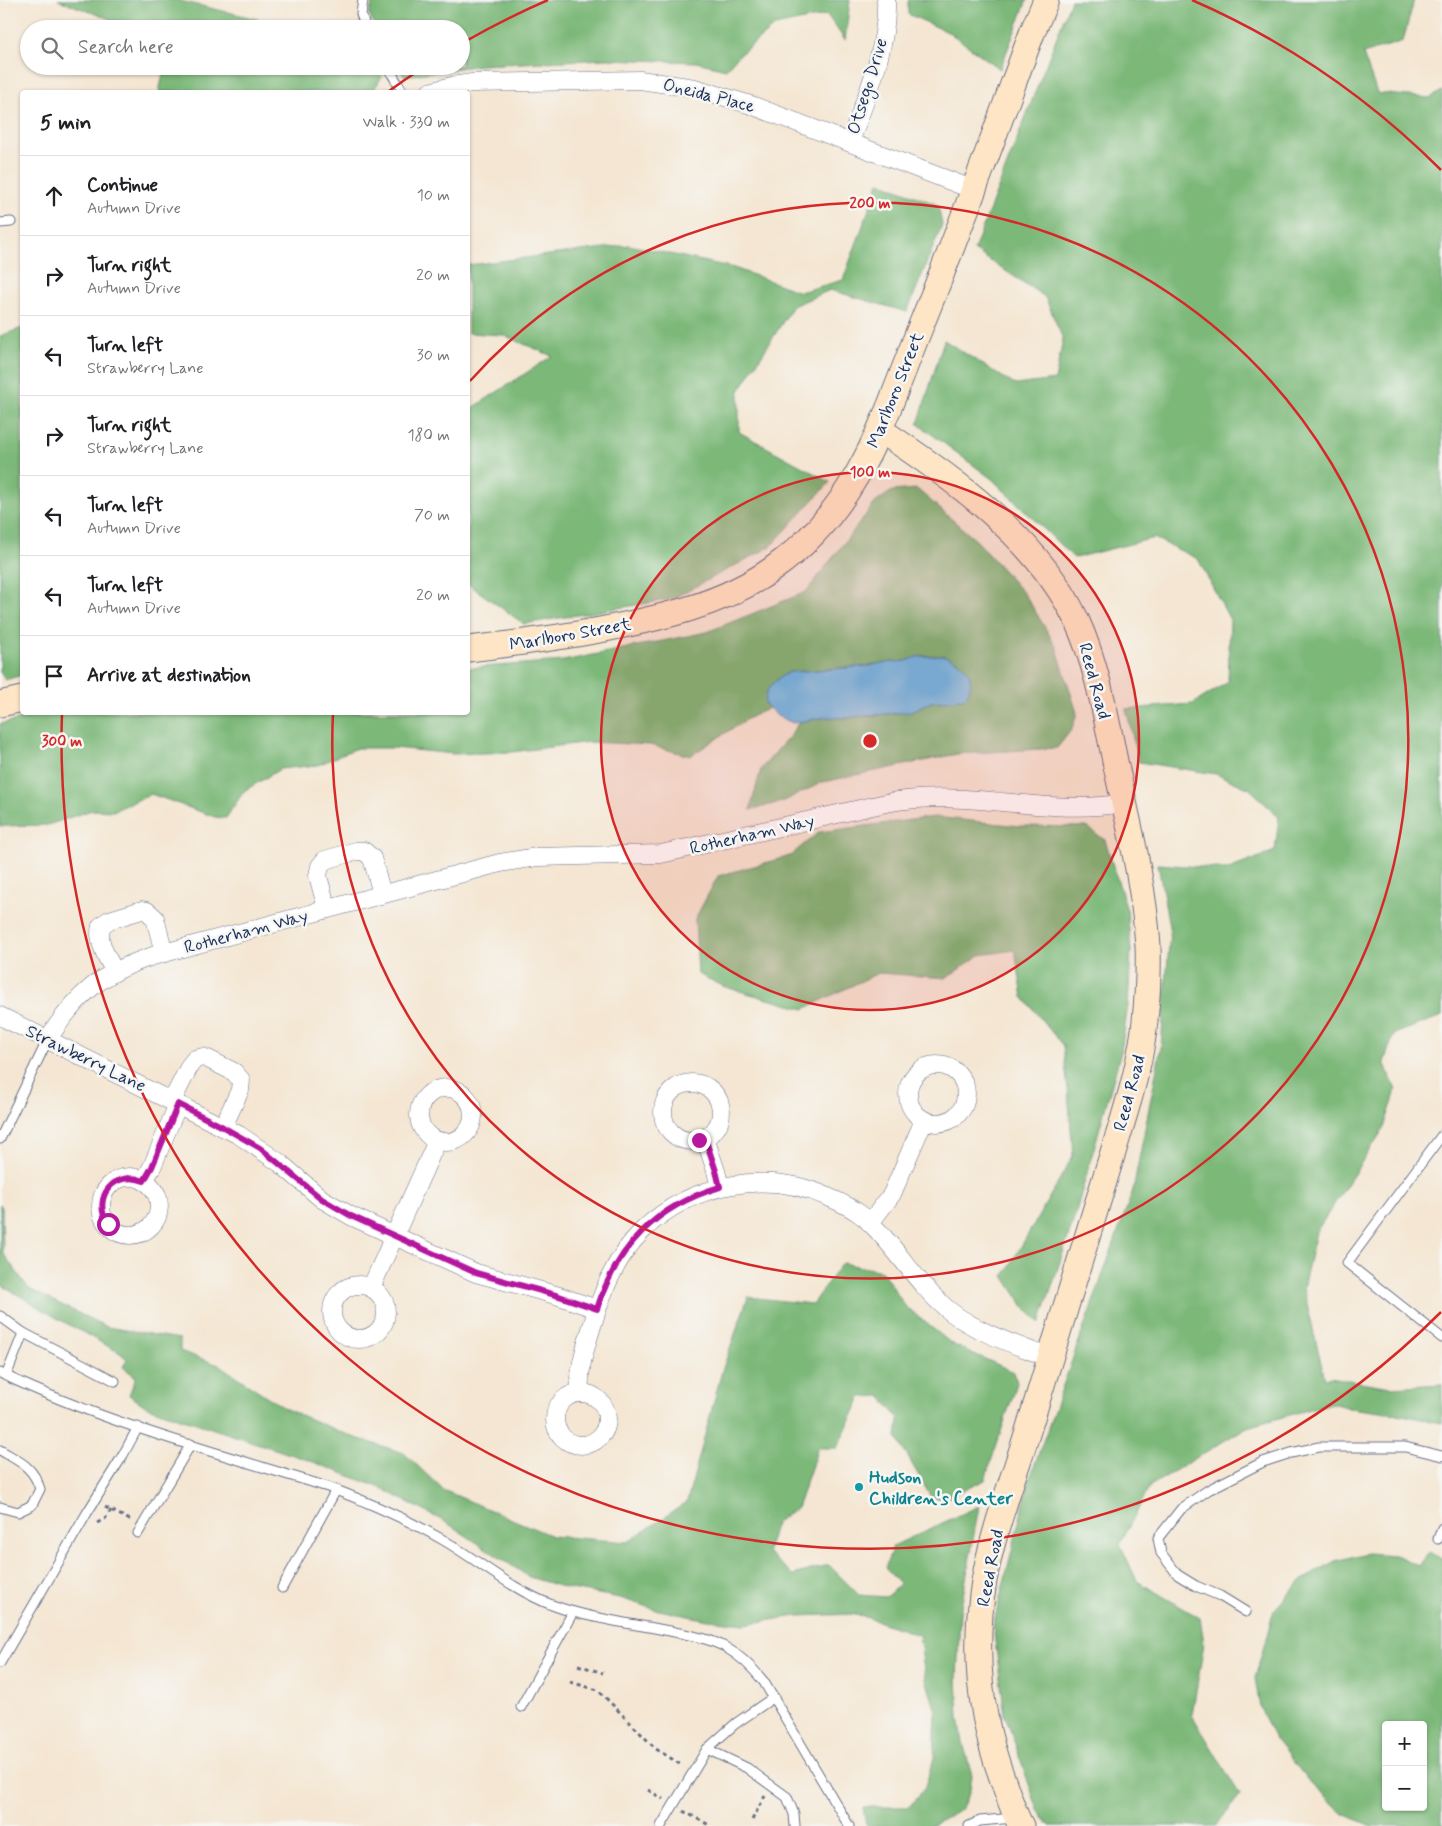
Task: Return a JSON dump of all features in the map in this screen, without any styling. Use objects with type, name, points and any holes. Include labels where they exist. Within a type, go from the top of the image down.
[{"type":"street","name":"Otsego Drive","points":[[850,142],[876,65],[884,33],[886,0]]},
{"type":"street","name":"Marlboro Street","points":[[470,649],[589,632],[664,617],[706,603],[754,581],[773,569],[793,553],[826,520],[857,478],[880,430],[950,256],[1029,41],[1046,0]]},
{"type":"street","name":"Oneida Place","points":[[437,90],[472,83],[614,79],[668,83],[723,95],[974,190]]},
{"type":"street","name":"Reed Road","points":[[880,430],[939,470],[996,518],[1033,554],[1058,588],[1075,616],[1091,660],[1138,864],[1146,919],[1148,977],[1144,1030],[1138,1062],[1127,1106],[984,1581],[979,1630],[979,1680],[986,1726],[1015,1823]]},
{"type":"street","points":[[0,704],[20,699]]},
{"type":"street","name":"Rotherham Way","points":[[48,1039],[74,1003],[92,987],[126,965],[164,952],[500,863],[537,857],[670,853],[901,800],[945,798],[1094,807],[1124,803]]},
{"type":"street","name":"Rotherham Way","points":[[327,909],[318,873],[320,866],[325,860],[356,851],[364,851],[372,858],[382,894]]},
{"type":"street","name":"Rotherham Way","points":[[115,971],[107,958],[100,934],[101,926],[107,921],[142,910],[150,912],[156,921],[164,952]]},
{"type":"street","name":"Strawberry Lane","points":[[0,1016],[175,1102],[260,1148],[322,1199],[351,1216],[476,1273],[597,1309]]},
{"type":"street","points":[[144,1181],[152,1167],[190,1065],[195,1059],[205,1058],[234,1072],[241,1080],[241,1087],[223,1127]]},
{"type":"street","points":[[870,1224],[892,1194],[924,1120]]},
{"type":"street","points":[[705,1138],[720,1187]]},
{"type":"street","points":[[371,1288],[437,1141]]},
{"type":"street","points":[[580,1393],[579,1376],[581,1362],[597,1309],[612,1272],[624,1252],[656,1218],[676,1205],[720,1187],[742,1183],[765,1182],[800,1187],[840,1202],[859,1214],[870,1224],[916,1277],[951,1312],[1008,1342],[1050,1358]]},
{"type":"lane","points":[[363,0],[361,14],[363,20]]},
{"type":"lane","points":[[393,75],[402,90]]},
{"type":"lane","points":[[0,224],[11,222]]},
{"type":"lane","points":[[0,1139],[48,1039]]},
{"type":"lane","points":[[1442,1135],[1347,1263],[1442,1338]]},
{"type":"lane","points":[[0,1316],[22,1332],[115,1381]]},
{"type":"lane","points":[[22,1332],[22,1336],[3,1374],[79,1406],[138,1427],[336,1490],[388,1511],[444,1541],[531,1596],[574,1612],[691,1635],[724,1647],[754,1668],[774,1698],[849,1826]]},
{"type":"lane","points":[[0,1663],[138,1427]]},
{"type":"lane","points":[[140,1530],[191,1444]]},
{"type":"lane","points":[[1246,1612],[1220,1596],[1196,1586],[1178,1575],[1161,1553],[1158,1538],[1181,1509],[1208,1490],[1263,1462],[1319,1447],[1404,1447],[1442,1456]]},
{"type":"lane","points":[[0,1450],[24,1465],[36,1476],[40,1489],[32,1505],[18,1512],[0,1507]]},
{"type":"lane","points":[[282,1588],[336,1490]]},
{"type":"lane","points":[[1438,1540],[1442,1528]]},
{"type":"lane","points":[[521,1707],[574,1612]]},
{"type":"lane","points":[[661,1826],[706,1749],[734,1724],[774,1698]]},
{"type":"lane","points":[[706,1749],[747,1768],[787,1797],[794,1814],[795,1826]]},
{"type":"lane","points":[[969,1826],[980,1821],[1015,1823]]},
{"type":"path","points":[[94,1501],[140,1530]]},
{"type":"path","points":[[578,1665],[604,1674]]},
{"type":"path","points":[[570,1682],[598,1690],[656,1750],[683,1766]]},
{"type":"path","points":[[752,1820],[766,1794]]},
{"type":"green space","points":[[58,0],[176,0],[262,20],[112,20]]},
{"type":"green space","points":[[373,0],[850,0],[845,40],[827,15],[775,26],[738,56],[726,69],[696,62],[606,59],[470,67],[470,20],[372,20],[369,15]]},
{"type":"green space","points":[[908,0],[1027,0],[1000,69],[950,33],[908,14]]},
{"type":"green space","points":[[1071,0],[1414,0],[1403,41],[1363,54],[1377,93],[1430,98],[1442,91],[1442,1016],[1394,1034],[1384,1062],[1396,1090],[1384,1128],[1316,1232],[1303,1288],[1325,1379],[1330,1377],[1391,1387],[1442,1384],[1442,1423],[1397,1414],[1349,1408],[1332,1403],[1247,1427],[1150,1486],[1120,1544],[1137,1581],[1200,1618],[1204,1643],[1192,1715],[1240,1795],[1216,1826],[1050,1826],[1038,1810],[1005,1715],[993,1626],[1030,1478],[1133,1190],[1161,1047],[1170,932],[1158,864],[1229,869],[1275,851],[1279,817],[1250,789],[1216,774],[1139,762],[1126,709],[1193,704],[1228,682],[1230,620],[1198,559],[1154,538],[1074,558],[992,479],[918,424],[944,340],[1015,385],[1055,380],[1063,339],[1045,297],[974,250]]},
{"type":"green space","points":[[163,75],[381,75],[382,77],[373,90],[159,90]]},
{"type":"green space","points":[[879,182],[938,205],[942,225],[907,312],[830,290],[793,306],[739,391],[739,432],[830,482],[770,547],[672,599],[524,624],[470,585],[470,410],[552,356],[503,335],[470,333],[470,265],[629,245],[734,268],[800,292],[843,280]]},
{"type":"green space","points":[[20,329],[20,676],[5,680],[0,672],[0,336]]},
{"type":"green space","points":[[917,489],[978,542],[1026,596],[1056,646],[1077,713],[1072,729],[1057,748],[957,754],[823,782],[784,801],[750,810],[761,769],[789,737],[799,722],[827,717],[844,718],[909,712],[931,702],[962,699],[959,662],[940,655],[922,656],[906,661],[870,666],[790,672],[775,682],[767,692],[766,702],[769,708],[747,719],[690,756],[650,745],[589,742],[512,752],[454,754],[394,748],[357,748],[318,765],[280,769],[244,791],[226,818],[215,817],[151,794],[113,811],[92,810],[48,825],[0,826],[0,724],[40,715],[470,715],[470,668],[563,661],[707,632],[806,592],[875,503],[892,491]]},
{"type":"green space","points":[[934,817],[1020,826],[1087,827],[1105,840],[1127,910],[1131,950],[1128,1005],[1121,1052],[1074,1219],[1040,1323],[1025,1308],[1004,1276],[1073,1156],[1063,1046],[1023,997],[1015,950],[980,955],[946,978],[878,973],[804,1009],[725,987],[698,974],[695,919],[718,876],[790,856],[819,832]]},
{"type":"green space","points":[[0,1204],[2,1208],[3,1253],[29,1289],[107,1327],[180,1339],[180,1351],[219,1365],[286,1409],[353,1437],[404,1453],[443,1490],[552,1536],[628,1542],[687,1502],[722,1371],[748,1297],[812,1304],[842,1263],[882,1271],[905,1306],[952,1344],[1014,1372],[1017,1383],[985,1480],[945,1499],[931,1497],[897,1438],[899,1419],[881,1396],[861,1397],[837,1448],[818,1448],[797,1508],[776,1522],[767,1552],[793,1575],[829,1565],[859,1595],[886,1597],[900,1584],[885,1568],[893,1546],[979,1506],[960,1613],[957,1679],[959,1717],[963,1743],[972,1775],[970,1790],[961,1810],[931,1826],[869,1826],[866,1824],[863,1807],[909,1807],[924,1789],[934,1758],[936,1712],[925,1676],[919,1635],[856,1614],[797,1616],[745,1624],[708,1620],[654,1609],[620,1598],[566,1588],[529,1577],[447,1523],[381,1488],[308,1460],[147,1407],[129,1395],[136,1377],[123,1367],[127,1359],[120,1353],[0,1284]]},
{"type":"green space","points":[[1429,1552],[1442,1559],[1442,1826],[1371,1826],[1342,1813],[1311,1784],[1275,1739],[1260,1708],[1255,1678],[1274,1610],[1301,1581],[1335,1561],[1367,1553],[1396,1555],[1419,1566]]},
{"type":"water","points":[[941,655],[961,664],[969,674],[971,680],[970,688],[967,696],[962,699],[931,702],[909,712],[844,718],[827,717],[793,723],[777,716],[765,704],[766,693],[772,684],[790,672],[870,666],[906,661],[917,657]]},
{"type":"place","name":"Hudson Children's Center","points":[[859,1487]]},
{"type":"route","points":[[108,1224],[102,1208],[105,1192],[112,1184],[122,1178],[128,1177],[144,1181],[152,1167],[178,1104],[260,1148],[322,1199],[351,1216],[476,1273],[559,1296],[597,1309],[612,1272],[624,1252],[639,1234],[656,1218],[676,1205],[720,1187],[705,1138],[699,1140]]}]
